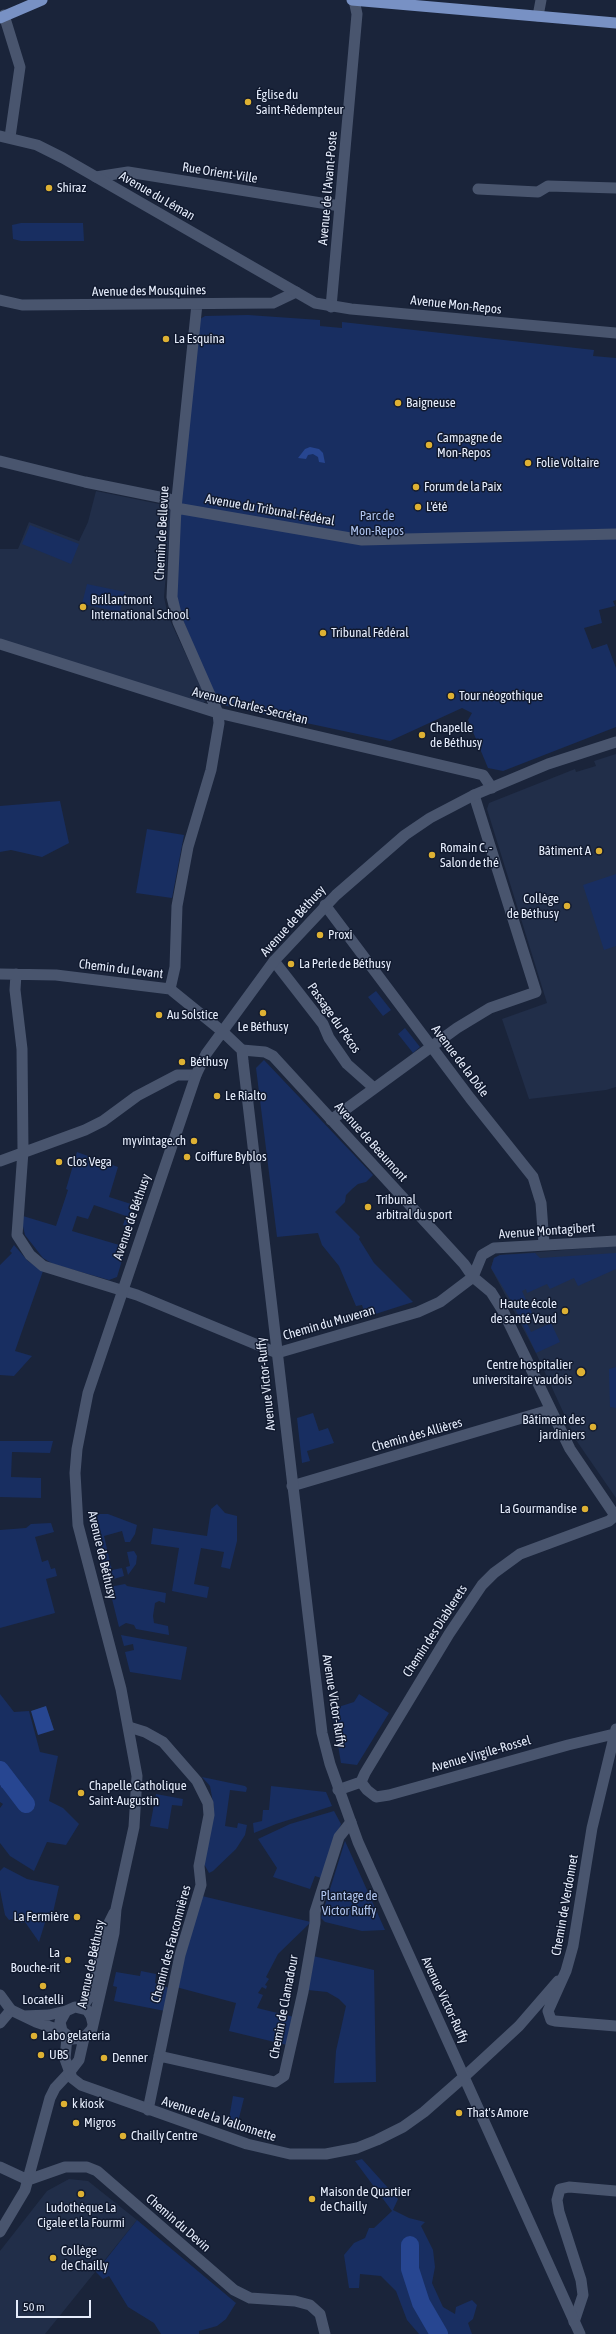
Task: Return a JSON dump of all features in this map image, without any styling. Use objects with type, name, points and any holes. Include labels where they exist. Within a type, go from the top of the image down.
[{"type":"main road","points":[[2,16],[42,0]]},
{"type":"main road","points":[[354,0],[403,2],[616,23]]},
{"type":"street","name":"Avenue de l'Avant-Poste","points":[[331,307],[357,14],[354,0]]},
{"type":"street","points":[[538,16],[541,0]]},
{"type":"street","points":[[2,16],[20,67],[5,136]]},
{"type":"street","name":"Avenue du Léman","points":[[5,136],[37,145],[96,177],[296,292]]},
{"type":"street","name":"Rue Orient-Ville","points":[[96,177],[128,172],[340,206]]},
{"type":"street","points":[[478,189],[538,192],[548,186],[616,188]]},
{"type":"street","name":"Avenue des Mousquines","points":[[0,300],[22,305],[272,303],[296,292]]},
{"type":"street","name":"Avenue Mon-Repos","points":[[296,292],[315,303],[331,307],[616,333]]},
{"type":"street","name":"Chemin de Bellevue","points":[[170,989],[175,967],[177,906],[188,847],[211,770],[219,723],[218,713],[178,622],[172,597],[176,508],[197,304]]},
{"type":"street","name":"Avenue du Tribunal-Fédéral","points":[[0,461],[85,482],[169,499],[176,508],[362,540],[616,534]]},
{"type":"street","name":"Avenue Charles-Secrétan","points":[[0,644],[218,713],[484,775],[492,788]]},
{"type":"street","name":"Avenue de Béthusy","points":[[0,2232],[20,2200],[28,2180],[50,2098],[55,2088],[79,2060],[84,2038],[89,2034],[93,2024],[114,1932],[116,1909],[134,1824],[137,1776],[129,1727],[78,1525],[75,1473],[78,1435],[88,1393],[196,1075],[206,1054],[274,962],[325,905],[405,835],[430,818],[492,788],[548,764],[616,742]]},
{"type":"street","points":[[331,1120],[431,1045],[490,1008],[536,992],[474,796]]},
{"type":"street","name":"Avenue de la Dôle","points":[[325,905],[470,1098],[533,1176],[541,1203],[544,1244]]},
{"type":"street","name":"Passage du Pécos","points":[[274,962],[324,1024],[329,1038],[347,1064],[374,1088]]},
{"type":"street","name":"Chemin du Levant","points":[[0,974],[56,975],[170,989],[223,1032]]},
{"type":"street","name":"Chemin du Muveran","points":[[16,974],[15,990],[22,1049],[23,1151],[16,1228],[17,1235],[25,1249],[34,1259],[47,1268],[122,1292],[137,1295],[277,1353],[418,1312],[440,1302],[473,1277]]},
{"type":"street","points":[[223,1032],[242,1050]]},
{"type":"street","name":"Avenue de Beaumont","points":[[242,1050],[265,1052],[273,1056],[464,1264],[473,1277],[491,1292],[503,1311],[570,1449],[616,1516]]},
{"type":"street","name":"Avenue Victor-Ruffy","points":[[242,1050],[322,1733],[338,1790],[351,1822],[580,2334]]},
{"type":"street","points":[[0,1161],[23,1151],[61,1140],[85,1130],[103,1121],[137,1096],[177,1075],[196,1075]]},
{"type":"street","name":"Avenue Montagibert","points":[[473,1277],[482,1255],[494,1248],[616,1241]]},
{"type":"street","name":"Chemin des Allières","points":[[292,1486],[550,1410]]},
{"type":"street","name":"Chemin des Diablerets","points":[[361,1782],[369,1766],[449,1634],[482,1585],[494,1573],[520,1554],[609,1521],[616,1516]]},
{"type":"street","name":"Chemin des Fauconnières","points":[[129,1727],[145,1732],[163,1742],[197,1781],[208,1802],[209,1815],[198,1866],[201,1885],[180,1954],[148,2110]]},
{"type":"street","name":"Avenue Virgile-Rossel","points":[[361,1782],[367,1790],[376,1797],[389,1795],[615,1732]]},
{"type":"street","name":"Chemin de Verdonnet","points":[[615,1732],[592,1828],[573,1946],[566,1971],[548,2011],[551,2020],[616,2026]]},
{"type":"street","points":[[338,1790],[361,1782]]},
{"type":"street","name":"Chemin de Clamadour","points":[[159,2056],[275,2082],[284,2076],[303,1992],[316,1924],[314,1912],[339,1837],[351,1822]]},
{"type":"street","name":"Avenue de Béthusy","points":[[82,2008],[91,1994],[107,1927],[116,1909]]},
{"type":"street","name":"Avenue de la Vallonnette","points":[[69,2073],[81,2085],[148,2110],[265,2150],[290,2154],[326,2154],[366,2145],[403,2127],[465,2076],[519,2026],[566,1971]]},
{"type":"street","points":[[0,1995],[11,2010],[79,2040],[84,2038]]},
{"type":"street","name":"Avenue de Béthusy","points":[[69,2073],[65,2059],[65,2034],[60,2022],[66,2011],[75,2007],[82,2008],[92,2016],[93,2024]]},
{"type":"street","points":[[0,2023],[11,2010]]},
{"type":"street","points":[[24,2016],[49,2015],[66,2011]]},
{"type":"street","points":[[0,2167],[28,2180]]},
{"type":"street","name":"Chemin du Devin","points":[[28,2180],[64,2167],[88,2167],[97,2171],[244,2297],[295,2301],[310,2305],[320,2314],[324,2334]]},
{"type":"street","points":[[574,2322],[583,2295],[581,2280],[559,2212],[557,2200],[560,2189],[569,2187],[616,2191]]},
{"type":"shaded area","points":[[310,447],[319,449],[323,453],[325,463],[319,462],[318,457],[313,454],[308,455],[306,459],[298,458],[305,449]]},
{"type":"shaded area","name":"Brillantmont International School","points":[[96,491],[169,506],[171,513],[164,597],[168,616],[207,700],[202,704],[0,641],[0,549],[18,549],[29,522],[79,541],[88,522]]},
{"type":"shaded area","name":"Collège de Béthusy","points":[[616,754],[616,1087],[606,1090],[529,1099],[502,1019],[547,1003],[487,809],[489,803],[575,769],[576,772],[596,766],[594,761]]},
{"type":"shaded area","name":"Centre hospitalier universitaire vaudois","points":[[616,1246],[616,1498],[576,1440],[536,1353],[491,1268],[494,1258],[500,1255]]},
{"type":"shaded area","points":[[46,1706],[54,1730],[38,1735],[31,1711]]},
{"type":"shaded area","points":[[0,1771],[14,1775],[21,1788],[17,1793],[9,1792],[1,1787]]},
{"type":"shaded area","name":"Collège de Chailly","points":[[69,2179],[88,2181],[137,2220],[45,2334],[0,2334],[0,2251],[47,2191]]},
{"type":"green space","points":[[21,223],[83,223],[84,241],[21,241],[13,239],[12,225]]},
{"type":"green space","name":"Parc de Mon-Repos","points":[[248,315],[320,320],[320,326],[342,328],[342,322],[594,350],[593,356],[616,358],[616,600],[613,601],[615,606],[599,610],[602,623],[584,628],[592,649],[607,644],[616,668],[616,727],[503,771],[488,768],[468,720],[472,713],[462,708],[390,741],[218,704],[183,620],[176,595],[182,487],[200,319],[205,316]]},
{"type":"green space","points":[[30,525],[79,544],[71,564],[22,544]]},
{"type":"green space","points":[[87,584],[125,592],[120,612],[82,604]]},
{"type":"green space","points":[[60,801],[69,843],[42,857],[11,850],[0,852],[0,806]]},
{"type":"green space","points":[[147,829],[184,835],[172,898],[136,893]]},
{"type":"green space","points":[[616,874],[616,946],[604,950],[583,885]]},
{"type":"green space","points":[[376,991],[391,1010],[383,1016],[368,997]]},
{"type":"green space","points":[[405,1028],[420,1047],[413,1053],[398,1034]]},
{"type":"green space","points":[[264,1060],[373,1175],[366,1182],[358,1184],[352,1189],[346,1195],[345,1202],[335,1212],[360,1237],[359,1239],[374,1263],[413,1302],[366,1317],[362,1305],[356,1306],[339,1266],[322,1245],[318,1233],[277,1237],[256,1068]]},
{"type":"green space","points":[[77,1152],[118,1167],[109,1197],[131,1204],[129,1210],[136,1213],[131,1228],[123,1225],[126,1216],[94,1205],[88,1219],[77,1216],[72,1231],[126,1247],[117,1277],[109,1280],[53,1264],[43,1258],[25,1235],[22,1222],[23,1216],[56,1226],[68,1190],[66,1189]]},
{"type":"green space","points":[[14,1245],[28,1261],[43,1271],[15,1351],[32,1356],[14,1376],[0,1375],[0,1265],[12,1253],[10,1251]]},
{"type":"green space","points":[[535,1253],[540,1258],[616,1253],[616,1269],[578,1286],[574,1278],[550,1289],[547,1284],[527,1293],[526,1289],[522,1291],[532,1313],[524,1317],[531,1332],[551,1323],[560,1342],[536,1353],[513,1304],[491,1268],[494,1258],[500,1255]]},
{"type":"green space","points":[[616,1367],[616,1408],[610,1407],[609,1369]]},
{"type":"green space","points":[[313,1413],[319,1431],[328,1428],[334,1443],[307,1451],[310,1461],[302,1463],[297,1418]]},
{"type":"green space","points":[[0,1441],[53,1441],[50,1453],[12,1452],[11,1477],[41,1478],[41,1498],[0,1497]]},
{"type":"green space","points":[[217,1504],[225,1513],[237,1516],[237,1541],[230,1569],[221,1567],[224,1552],[201,1548],[194,1584],[209,1587],[207,1598],[172,1591],[179,1548],[151,1544],[153,1528],[207,1536],[211,1509]]},
{"type":"green space","points":[[92,1514],[108,1514],[137,1525],[135,1534],[130,1542],[125,1542],[122,1531],[104,1536],[112,1570],[122,1568],[124,1576],[107,1581],[98,1550]]},
{"type":"green space","points":[[51,1523],[54,1532],[35,1537],[42,1562],[48,1560],[51,1569],[55,1568],[57,1576],[46,1579],[55,1613],[0,1628],[0,1530],[26,1528],[31,1524]]},
{"type":"green space","points":[[134,1551],[137,1556],[136,1564],[128,1575],[126,1567],[130,1566],[127,1552]]},
{"type":"green space","points":[[125,1584],[127,1586],[166,1593],[165,1603],[159,1601],[155,1603],[153,1616],[154,1623],[168,1626],[169,1635],[136,1629],[134,1625],[126,1623],[119,1627],[109,1587]]},
{"type":"green space","points":[[121,1635],[187,1647],[181,1680],[130,1672],[125,1652],[134,1650],[133,1644],[124,1646]]},
{"type":"green space","points":[[0,1694],[14,1712],[29,1711],[40,1752],[58,1756],[49,1801],[63,1808],[79,1824],[66,1845],[47,1842],[34,1871],[10,1856],[0,1843],[0,1808],[3,1804],[0,1802]]},
{"type":"green space","points":[[359,1694],[389,1713],[357,1765],[341,1763],[332,1709],[354,1702]]},
{"type":"green space","points":[[202,1777],[245,1786],[247,1788],[246,1792],[230,1790],[225,1826],[237,1828],[238,1823],[247,1825],[245,1835],[236,1849],[209,1873],[204,1864],[214,1808],[210,1786]]},
{"type":"green space","points":[[271,1786],[326,1792],[332,1806],[276,1824],[254,1833],[253,1823],[262,1821],[263,1810],[269,1810]]},
{"type":"green space","points":[[156,1794],[183,1799],[182,1806],[172,1805],[168,1829],[150,1826]]},
{"type":"green space","points":[[334,1811],[341,1824],[321,1878],[315,1876],[310,1889],[273,1877],[277,1868],[258,1839],[290,1824]]},
{"type":"green space","name":"Plantage de Victor Ruffy","points":[[345,1841],[385,1930],[362,1931],[325,1922],[321,1918]]},
{"type":"green space","points":[[4,1867],[27,1879],[59,1886],[52,1917],[47,1916],[39,1942],[25,1922],[21,1923],[20,1920],[15,1923],[12,1919],[9,1920],[5,1915],[0,1890],[0,1871]]},
{"type":"green space","points":[[202,1896],[311,1922],[278,1954],[266,1977],[269,1979],[265,1985],[267,1986],[266,1989],[262,1987],[258,1993],[263,1995],[257,2008],[294,2017],[287,2045],[229,2031],[236,2003],[176,1987]]},
{"type":"green space","points":[[313,1956],[374,1970],[376,2082],[334,2083],[336,2051],[346,2006],[339,1999],[327,1992],[308,1990]]},
{"type":"green space","points":[[141,1971],[156,1974],[155,1983],[169,1988],[165,2011],[114,2001],[117,1987],[113,1986],[116,1972],[140,1976]]},
{"type":"green space","points":[[233,2096],[244,2098],[238,2122],[229,2119]]},
{"type":"green space","points":[[362,2159],[398,2199],[393,2210],[409,2218],[425,2222],[421,2226],[433,2250],[435,2267],[432,2283],[443,2307],[455,2314],[456,2307],[472,2300],[477,2305],[473,2319],[468,2323],[472,2334],[419,2334],[407,2320],[396,2291],[381,2276],[360,2274],[359,2288],[349,2288],[344,2255],[354,2243],[365,2238],[369,2228],[374,2228],[392,2211],[355,2161]]},
{"type":"green space","points":[[137,2220],[236,2303],[226,2319],[217,2326],[199,2331],[199,2334],[161,2334],[154,2323],[128,2307],[109,2276],[103,2279],[96,2272]]},
{"type":"waterway","points":[[0,1770],[26,1804]]},
{"type":"waterway","points":[[410,2245],[410,2269],[421,2303],[439,2334]]},
{"type":"place","name":"Église du Saint-Rédempteur","points":[[248,102]]},
{"type":"place","name":"Shiraz","points":[[49,188]]},
{"type":"place","name":"La Esquina","points":[[166,339]]},
{"type":"place","name":"Baigneuse","points":[[398,403]]},
{"type":"place","name":"Campagne de Mon-Repos","points":[[429,445]]},
{"type":"place","name":"Folie Voltaire","points":[[528,463]]},
{"type":"place","name":"Forum de la Paix","points":[[416,487]]},
{"type":"place","name":"L'été","points":[[418,507]]},
{"type":"place","name":"Brillantmont International School","points":[[83,607]]},
{"type":"place","name":"Tribunal Fédéral","points":[[323,633]]},
{"type":"place","name":"Tour néogothique","points":[[451,696]]},
{"type":"place","name":"Chapelle de Béthusy","points":[[422,735]]},
{"type":"place","name":"Bâtiment A","points":[[599,851]]},
{"type":"place","name":"Romain C. - Salon de thé","points":[[432,855]]},
{"type":"place","name":"Collège de Béthusy","points":[[567,906]]},
{"type":"place","name":"Proxi","points":[[320,935]]},
{"type":"place","name":"La Perle de Béthusy","points":[[291,964]]},
{"type":"place","name":"Le Béthusy","points":[[263,1013]]},
{"type":"place","name":"Au Solstice","points":[[159,1015]]},
{"type":"place","name":"Béthusy","points":[[182,1062]]},
{"type":"place","name":"Le Rialto","points":[[217,1096]]},
{"type":"place","name":"myvintage.ch","points":[[194,1141]]},
{"type":"place","name":"Coiffure Byblos","points":[[187,1157]]},
{"type":"place","name":"Clos Vega","points":[[59,1162]]},
{"type":"place","name":"Tribunal arbitral du sport","points":[[368,1207]]},
{"type":"place","name":"Haute école de santé Vaud","points":[[565,1311]]},
{"type":"place","name":"Centre hospitalier universitaire vaudois","points":[[581,1372]]},
{"type":"place","name":"Bâtiment des jardiniers","points":[[593,1427]]},
{"type":"place","name":"La Gourmandise","points":[[585,1509]]},
{"type":"place","name":"Chapelle Catholique Saint-Augustin","points":[[81,1793]]},
{"type":"place","name":"La Fermière","points":[[77,1917]]},
{"type":"place","name":"La Bouche-rit","points":[[68,1960]]},
{"type":"place","name":"Locatelli","points":[[43,1986]]},
{"type":"place","name":"Labo gelateria","points":[[34,2036]]},
{"type":"place","name":"UBS","points":[[41,2055]]},
{"type":"place","name":"Denner","points":[[104,2058]]},
{"type":"place","name":"k kiosk","points":[[64,2104]]},
{"type":"place","name":"That's Amore","points":[[459,2113]]},
{"type":"place","name":"Migros","points":[[76,2123]]},
{"type":"place","name":"Chailly Centre","points":[[123,2136]]},
{"type":"place","name":"Ludothèque La Cigale et la Fourmi","points":[[81,2194]]},
{"type":"place","name":"Maison de Quartier de Chailly","points":[[312,2199]]},
{"type":"place","name":"Collège de Chailly","points":[[53,2258]]}]
